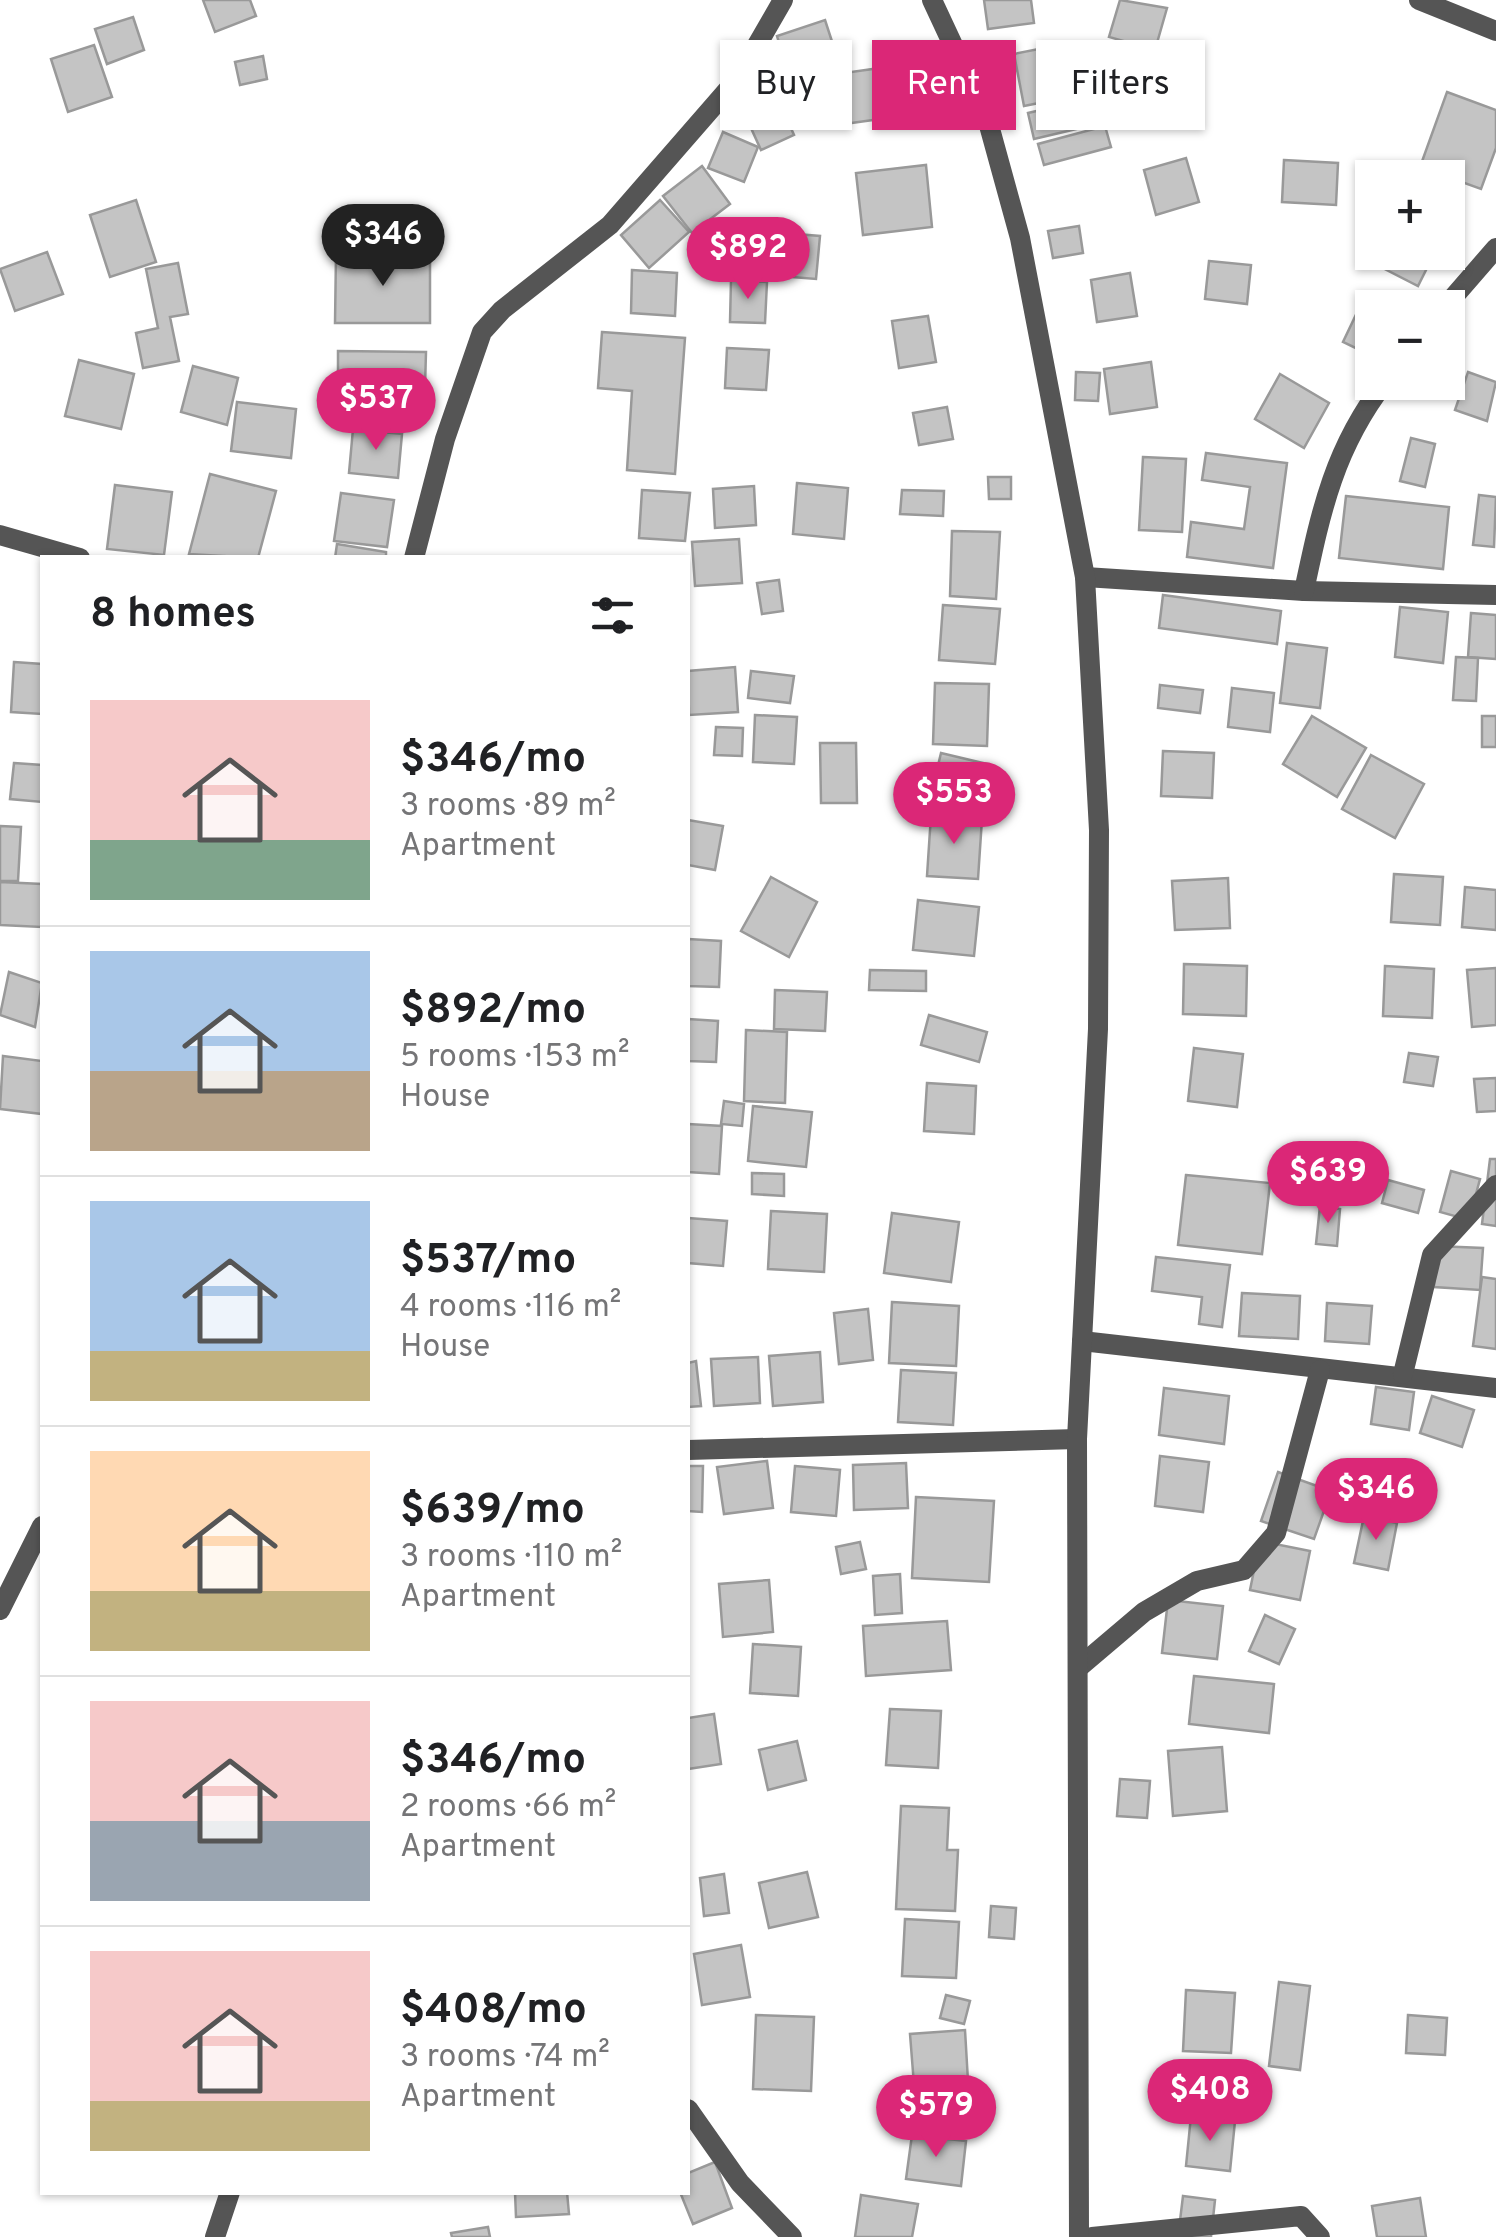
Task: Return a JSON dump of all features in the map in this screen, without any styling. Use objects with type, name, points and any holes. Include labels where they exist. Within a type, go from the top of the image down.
[{"type":"street","points":[[415,555],[445,440],[482,332],[502,310],[610,226],[738,78],[783,0]]},
{"type":"street","points":[[932,0],[987,118],[1020,238],[1085,577],[1099,830],[1098,1030],[1077,1439],[1080,2237]]},
{"type":"street","points":[[1419,0],[1496,31]]},
{"type":"street","points":[[1460,290],[1496,248]]},
{"type":"street","points":[[1304,591],[1326,487],[1360,416],[1372,400]]},
{"type":"street","points":[[0,535],[70,555]]},
{"type":"street","points":[[1085,577],[1304,591],[1496,595]]},
{"type":"street","points":[[1404,1374],[1432,1255],[1496,1185]]},
{"type":"street","points":[[1082,1341],[1320,1370],[1404,1374],[1496,1388]]},
{"type":"street","points":[[1078,1668],[1157,1604],[1196,1582],[1244,1570],[1276,1533],[1320,1370]]},
{"type":"street","points":[[690,1450],[1077,1439]]},
{"type":"street","points":[[0,1610],[40,1530]]},
{"type":"street","points":[[690,2112],[740,2184],[792,2237]]},
{"type":"street","points":[[215,2237],[229,2195]]},
{"type":"street","points":[[1092,2237],[1301,2216],[1320,2237]]},
{"type":"building","points":[[203,0],[250,0],[256,16],[215,32]]},
{"type":"building","points":[[984,0],[1031,0],[1034,23],[988,29]]},
{"type":"building","points":[[1120,0],[1167,8],[1158,40],[1109,37]]},
{"type":"building","points":[[133,17],[144,50],[107,64],[95,29]]},
{"type":"building","points":[[825,20],[832,40],[778,40],[777,36]]},
{"type":"building","points":[[94,45],[112,97],[68,112],[51,59]]},
{"type":"building","points":[[1036,50],[1036,104],[1024,106],[1016,54]]},
{"type":"building","points":[[263,56],[267,79],[240,85],[235,62]]},
{"type":"building","points":[[872,69],[872,120],[852,123],[852,72]]},
{"type":"building","points":[[1447,92],[1496,110],[1496,148],[1481,189],[1465,183],[1465,160],[1423,160]]},
{"type":"building","points":[[1036,111],[1036,130],[1072,130],[1034,139],[1028,113]]},
{"type":"building","points":[[752,130],[792,130],[794,135],[761,150]]},
{"type":"building","points":[[1090,130],[1106,130],[1111,147],[1044,165],[1038,144]]},
{"type":"building","points":[[723,132],[758,147],[744,182],[708,168]]},
{"type":"building","points":[[1186,158],[1199,202],[1156,215],[1144,170]]},
{"type":"building","points":[[1284,160],[1338,163],[1336,205],[1282,202]]},
{"type":"building","points":[[926,165],[932,227],[863,235],[856,173]]},
{"type":"building","points":[[702,166],[730,204],[692,233],[663,196]]},
{"type":"building","points":[[136,200],[156,262],[110,277],[90,215]]},
{"type":"building","points":[[660,200],[689,232],[649,268],[621,235]]},
{"type":"building","points":[[1079,226],[1083,253],[1053,258],[1048,231]]},
{"type":"building","points":[[771,232],[820,236],[816,279],[767,275]]},
{"type":"building","points":[[47,252],[63,294],[15,311],[0,269]]},
{"type":"building","points":[[336,254],[430,254],[430,323],[335,323]]},
{"type":"building","points":[[1209,261],[1251,265],[1247,304],[1205,299]]},
{"type":"building","points":[[178,263],[188,314],[170,317],[179,361],[143,368],[136,333],[158,328],[146,269]]},
{"type":"building","points":[[632,270],[677,273],[675,316],[631,313]]},
{"type":"building","points":[[1387,270],[1426,270],[1418,286]]},
{"type":"building","points":[[1130,273],[1137,316],[1097,322],[1091,280]]},
{"type":"building","points":[[731,280],[767,282],[765,323],[730,322]]},
{"type":"building","points":[[928,316],[936,362],[899,368],[892,321]]},
{"type":"building","points":[[1355,317],[1355,348],[1343,342]]},
{"type":"building","points":[[602,332],[685,338],[675,474],[627,470],[632,391],[598,388]]},
{"type":"building","points":[[727,348],[769,350],[766,390],[725,388]]},
{"type":"building","points":[[338,351],[426,352],[425,387],[338,386]]},
{"type":"building","points":[[79,360],[134,374],[121,429],[65,416]]},
{"type":"building","points":[[1151,362],[1157,407],[1110,414],[1104,369]]},
{"type":"building","points":[[193,366],[238,378],[227,425],[181,412]]},
{"type":"building","points":[[1076,372],[1100,373],[1098,401],[1075,400]]},
{"type":"building","points":[[1468,372],[1496,382],[1487,421],[1455,410],[1458,400],[1465,400]]},
{"type":"building","points":[[1280,374],[1329,403],[1304,448],[1255,419]]},
{"type":"building","points":[[237,402],[296,409],[291,458],[231,451]]},
{"type":"building","points":[[947,407],[953,439],[919,445],[913,413]]},
{"type":"building","points":[[353,429],[402,434],[398,478],[349,473]]},
{"type":"building","points":[[1411,438],[1435,444],[1425,487],[1400,481]]},
{"type":"building","points":[[1206,453],[1287,463],[1273,568],[1187,557],[1191,522],[1244,529],[1250,487],[1202,480]]},
{"type":"building","points":[[1143,457],[1186,459],[1182,532],[1139,530]]},
{"type":"building","points":[[210,474],[276,491],[259,555],[189,554]]},
{"type":"building","points":[[988,477],[1011,477],[1011,499],[989,499]]},
{"type":"building","points":[[797,483],[848,488],[844,539],[793,534]]},
{"type":"building","points":[[115,485],[172,492],[164,555],[107,549]]},
{"type":"building","points":[[754,486],[756,525],[715,528],[713,489]]},
{"type":"building","points":[[642,490],[690,493],[685,541],[639,538]]},
{"type":"building","points":[[902,490],[944,491],[943,516],[900,514]]},
{"type":"building","points":[[341,493],[394,500],[387,547],[334,541]]},
{"type":"building","points":[[1479,495],[1496,497],[1494,547],[1473,545]]},
{"type":"building","points":[[1346,496],[1449,507],[1443,569],[1339,558]]},
{"type":"building","points":[[952,531],[1000,532],[996,599],[950,596]]},
{"type":"building","points":[[739,539],[742,583],[695,586],[692,542]]},
{"type":"building","points":[[337,544],[386,552],[386,555],[335,555]]},
{"type":"building","points":[[779,580],[783,611],[762,614],[757,583]]},
{"type":"building","points":[[1163,595],[1281,611],[1277,644],[1159,628]]},
{"type":"building","points":[[943,605],[1000,609],[995,664],[939,660]]},
{"type":"building","points":[[1400,607],[1448,612],[1443,663],[1395,657]]},
{"type":"building","points":[[1471,613],[1496,615],[1496,659],[1468,657]]},
{"type":"building","points":[[1287,643],[1327,648],[1320,708],[1280,703]]},
{"type":"building","points":[[1456,657],[1478,658],[1476,701],[1453,700]]},
{"type":"building","points":[[14,662],[40,664],[40,714],[11,712]]},
{"type":"building","points":[[735,667],[738,712],[690,715],[690,671]]},
{"type":"building","points":[[751,671],[794,676],[790,703],[748,698]]},
{"type":"building","points":[[935,683],[989,684],[987,746],[933,744]]},
{"type":"building","points":[[1160,685],[1203,690],[1200,713],[1158,708]]},
{"type":"building","points":[[1232,688],[1274,693],[1270,732],[1228,727]]},
{"type":"building","points":[[755,715],[797,717],[794,764],[753,762]]},
{"type":"building","points":[[1312,716],[1366,748],[1337,797],[1283,764]]},
{"type":"building","points":[[1482,716],[1496,716],[1496,747],[1482,747]]},
{"type":"building","points":[[716,727],[743,728],[742,756],[714,755]]},
{"type":"building","points":[[820,743],[856,743],[857,803],[821,803]]},
{"type":"building","points":[[1163,751],[1214,753],[1212,798],[1161,796]]},
{"type":"building","points":[[941,753],[987,764],[976,810],[930,799]]},
{"type":"building","points":[[1371,755],[1424,784],[1395,838],[1342,809]]},
{"type":"building","points":[[14,763],[40,765],[40,802],[10,799]]},
{"type":"building","points":[[931,815],[982,819],[978,879],[927,876]]},
{"type":"building","points":[[690,820],[723,826],[715,870],[690,865]]},
{"type":"building","points":[[0,826],[21,827],[18,881],[0,881]]},
{"type":"building","points":[[1394,874],[1443,877],[1440,925],[1391,922]]},
{"type":"building","points":[[771,877],[817,902],[789,957],[741,931]]},
{"type":"building","points":[[1228,878],[1230,928],[1175,930],[1172,881]]},
{"type":"building","points":[[0,882],[40,884],[40,927],[0,925]]},
{"type":"building","points":[[1465,887],[1496,890],[1496,930],[1462,927]]},
{"type":"building","points":[[918,900],[979,907],[974,956],[913,950]]},
{"type":"building","points":[[690,939],[721,941],[719,987],[690,986]]},
{"type":"building","points":[[1184,964],[1247,966],[1246,1016],[1183,1014]]},
{"type":"building","points":[[1385,966],[1434,969],[1432,1018],[1383,1016]]},
{"type":"building","points":[[1496,968],[1496,1025],[1472,1027],[1467,970]]},
{"type":"building","points":[[870,970],[926,971],[926,991],[869,990]]},
{"type":"building","points":[[9,972],[40,982],[35,1027],[0,1015]]},
{"type":"building","points":[[775,990],[827,992],[825,1031],[774,1029]]},
{"type":"building","points":[[929,1015],[987,1032],[979,1062],[921,1045]]},
{"type":"building","points":[[690,1019],[718,1021],[716,1062],[690,1061]]},
{"type":"building","points":[[746,1030],[787,1032],[785,1103],[744,1101]]},
{"type":"building","points":[[1194,1048],[1243,1054],[1237,1107],[1188,1101]]},
{"type":"building","points":[[1409,1053],[1438,1057],[1433,1086],[1404,1082]]},
{"type":"building","points":[[3,1056],[40,1061],[40,1114],[0,1109]]},
{"type":"building","points":[[1496,1078],[1496,1111],[1477,1112],[1474,1079]]},
{"type":"building","points":[[927,1083],[976,1086],[974,1134],[924,1131]]},
{"type":"building","points":[[724,1101],[744,1104],[742,1126],[721,1124]]},
{"type":"building","points":[[753,1106],[812,1112],[806,1167],[748,1161]]},
{"type":"building","points":[[690,1124],[722,1126],[719,1174],[690,1172]]},
{"type":"building","points":[[1490,1159],[1496,1159],[1496,1226],[1482,1224]]},
{"type":"building","points":[[1451,1171],[1480,1179],[1469,1220],[1440,1212]]},
{"type":"building","points":[[752,1173],[784,1174],[784,1196],[752,1194]]},
{"type":"building","points":[[1186,1175],[1270,1183],[1262,1254],[1178,1245]]},
{"type":"building","points":[[1388,1180],[1424,1190],[1418,1213],[1382,1203]]},
{"type":"building","points":[[1320,1206],[1340,1209],[1337,1246],[1316,1244]]},
{"type":"building","points":[[771,1211],[827,1214],[824,1272],[768,1269]]},
{"type":"building","points":[[892,1213],[959,1222],[951,1282],[884,1273]]},
{"type":"building","points":[[690,1218],[727,1221],[723,1266],[690,1263]]},
{"type":"building","points":[[1436,1246],[1483,1248],[1480,1290],[1434,1287]]},
{"type":"building","points":[[1156,1257],[1230,1265],[1222,1327],[1199,1324],[1202,1297],[1152,1291]]},
{"type":"building","points":[[1482,1277],[1496,1279],[1496,1349],[1473,1346]]},
{"type":"building","points":[[1242,1293],[1300,1296],[1298,1339],[1239,1336]]},
{"type":"building","points":[[892,1302],[959,1306],[956,1366],[889,1363]]},
{"type":"building","points":[[1327,1303],[1372,1306],[1369,1344],[1325,1341]]},
{"type":"building","points":[[868,1309],[873,1360],[839,1364],[834,1313]]},
{"type":"building","points":[[820,1352],[823,1402],[773,1406],[769,1356]]},
{"type":"building","points":[[758,1357],[760,1403],[714,1406],[711,1359]]},
{"type":"building","points":[[696,1361],[701,1406],[690,1407],[690,1362]]},
{"type":"building","points":[[901,1370],[956,1373],[953,1425],[898,1422]]},
{"type":"building","points":[[1376,1387],[1414,1392],[1409,1430],[1371,1424]]},
{"type":"building","points":[[1164,1388],[1229,1396],[1224,1444],[1159,1435]]},
{"type":"building","points":[[1432,1396],[1474,1410],[1462,1447],[1420,1433]]},
{"type":"building","points":[[1160,1456],[1209,1462],[1203,1512],[1155,1506]]},
{"type":"building","points":[[767,1461],[773,1508],[724,1514],[717,1467]]},
{"type":"building","points":[[906,1463],[908,1508],[854,1510],[853,1465]]},
{"type":"building","points":[[690,1466],[703,1466],[702,1512],[690,1511]]},
{"type":"building","points":[[795,1466],[840,1470],[836,1516],[791,1512]]},
{"type":"building","points":[[1278,1472],[1331,1491],[1314,1539],[1261,1521]]},
{"type":"building","points":[[916,1497],[994,1501],[989,1582],[912,1578]]},
{"type":"building","points":[[1364,1516],[1397,1523],[1388,1570],[1354,1563]]},
{"type":"building","points":[[1260,1541],[1310,1551],[1300,1600],[1250,1590]]},
{"type":"building","points":[[860,1542],[866,1569],[841,1574],[836,1547]]},
{"type":"building","points":[[900,1574],[902,1613],[875,1615],[873,1576]]},
{"type":"building","points":[[769,1580],[773,1632],[723,1637],[719,1584]]},
{"type":"building","points":[[1168,1600],[1223,1606],[1217,1659],[1162,1653]]},
{"type":"building","points":[[1265,1615],[1295,1629],[1279,1664],[1249,1651]]},
{"type":"building","points":[[947,1621],[951,1670],[866,1676],[863,1626]]},
{"type":"building","points":[[753,1644],[801,1647],[798,1696],[750,1693]]},
{"type":"building","points":[[1194,1676],[1274,1684],[1269,1733],[1189,1724]]},
{"type":"building","points":[[890,1709],[941,1711],[938,1768],[886,1765]]},
{"type":"building","points":[[714,1714],[721,1764],[690,1769],[690,1718]]},
{"type":"building","points":[[797,1741],[806,1780],[768,1790],[759,1750]]},
{"type":"building","points":[[1222,1747],[1227,1811],[1173,1816],[1168,1751]]},
{"type":"building","points":[[1120,1779],[1150,1781],[1147,1818],[1117,1816]]},
{"type":"building","points":[[901,1806],[949,1808],[947,1850],[958,1850],[955,1911],[896,1909]]},
{"type":"building","points":[[807,1872],[818,1917],[769,1928],[759,1883]]},
{"type":"building","points":[[724,1874],[729,1913],[704,1916],[700,1878]]},
{"type":"building","points":[[991,1906],[1016,1908],[1014,1939],[989,1937]]},
{"type":"building","points":[[905,1919],[959,1922],[956,1978],[902,1976]]},
{"type":"building","points":[[741,1945],[750,1997],[702,2005],[694,1954]]},
{"type":"building","points":[[1279,1982],[1310,1986],[1300,2070],[1269,2066]]},
{"type":"building","points":[[1186,1990],[1235,1993],[1231,2053],[1183,2051]]},
{"type":"building","points":[[946,1995],[970,2001],[964,2024],[940,2018]]},
{"type":"building","points":[[756,2015],[814,2017],[811,2091],[753,2089]]},
{"type":"building","points":[[1408,2015],[1447,2018],[1445,2055],[1406,2053]]},
{"type":"building","points":[[965,2030],[968,2081],[914,2085],[910,2034]]},
{"type":"building","points":[[1191,2116],[1235,2121],[1230,2171],[1186,2166]]},
{"type":"building","points":[[912,2135],[966,2141],[961,2186],[906,2179]]},
{"type":"building","points":[[715,2162],[732,2208],[693,2224],[681,2195],[690,2195],[690,2172]]},
{"type":"building","points":[[515,2195],[567,2195],[569,2214],[516,2217]]},
{"type":"building","points":[[861,2195],[918,2204],[912,2237],[855,2237]]},
{"type":"building","points":[[1183,2196],[1215,2200],[1211,2237],[1178,2237]]},
{"type":"building","points":[[1420,2198],[1426,2237],[1377,2237],[1372,2206]]},
{"type":"building","points":[[488,2227],[490,2237],[452,2237],[451,2233]]}]
